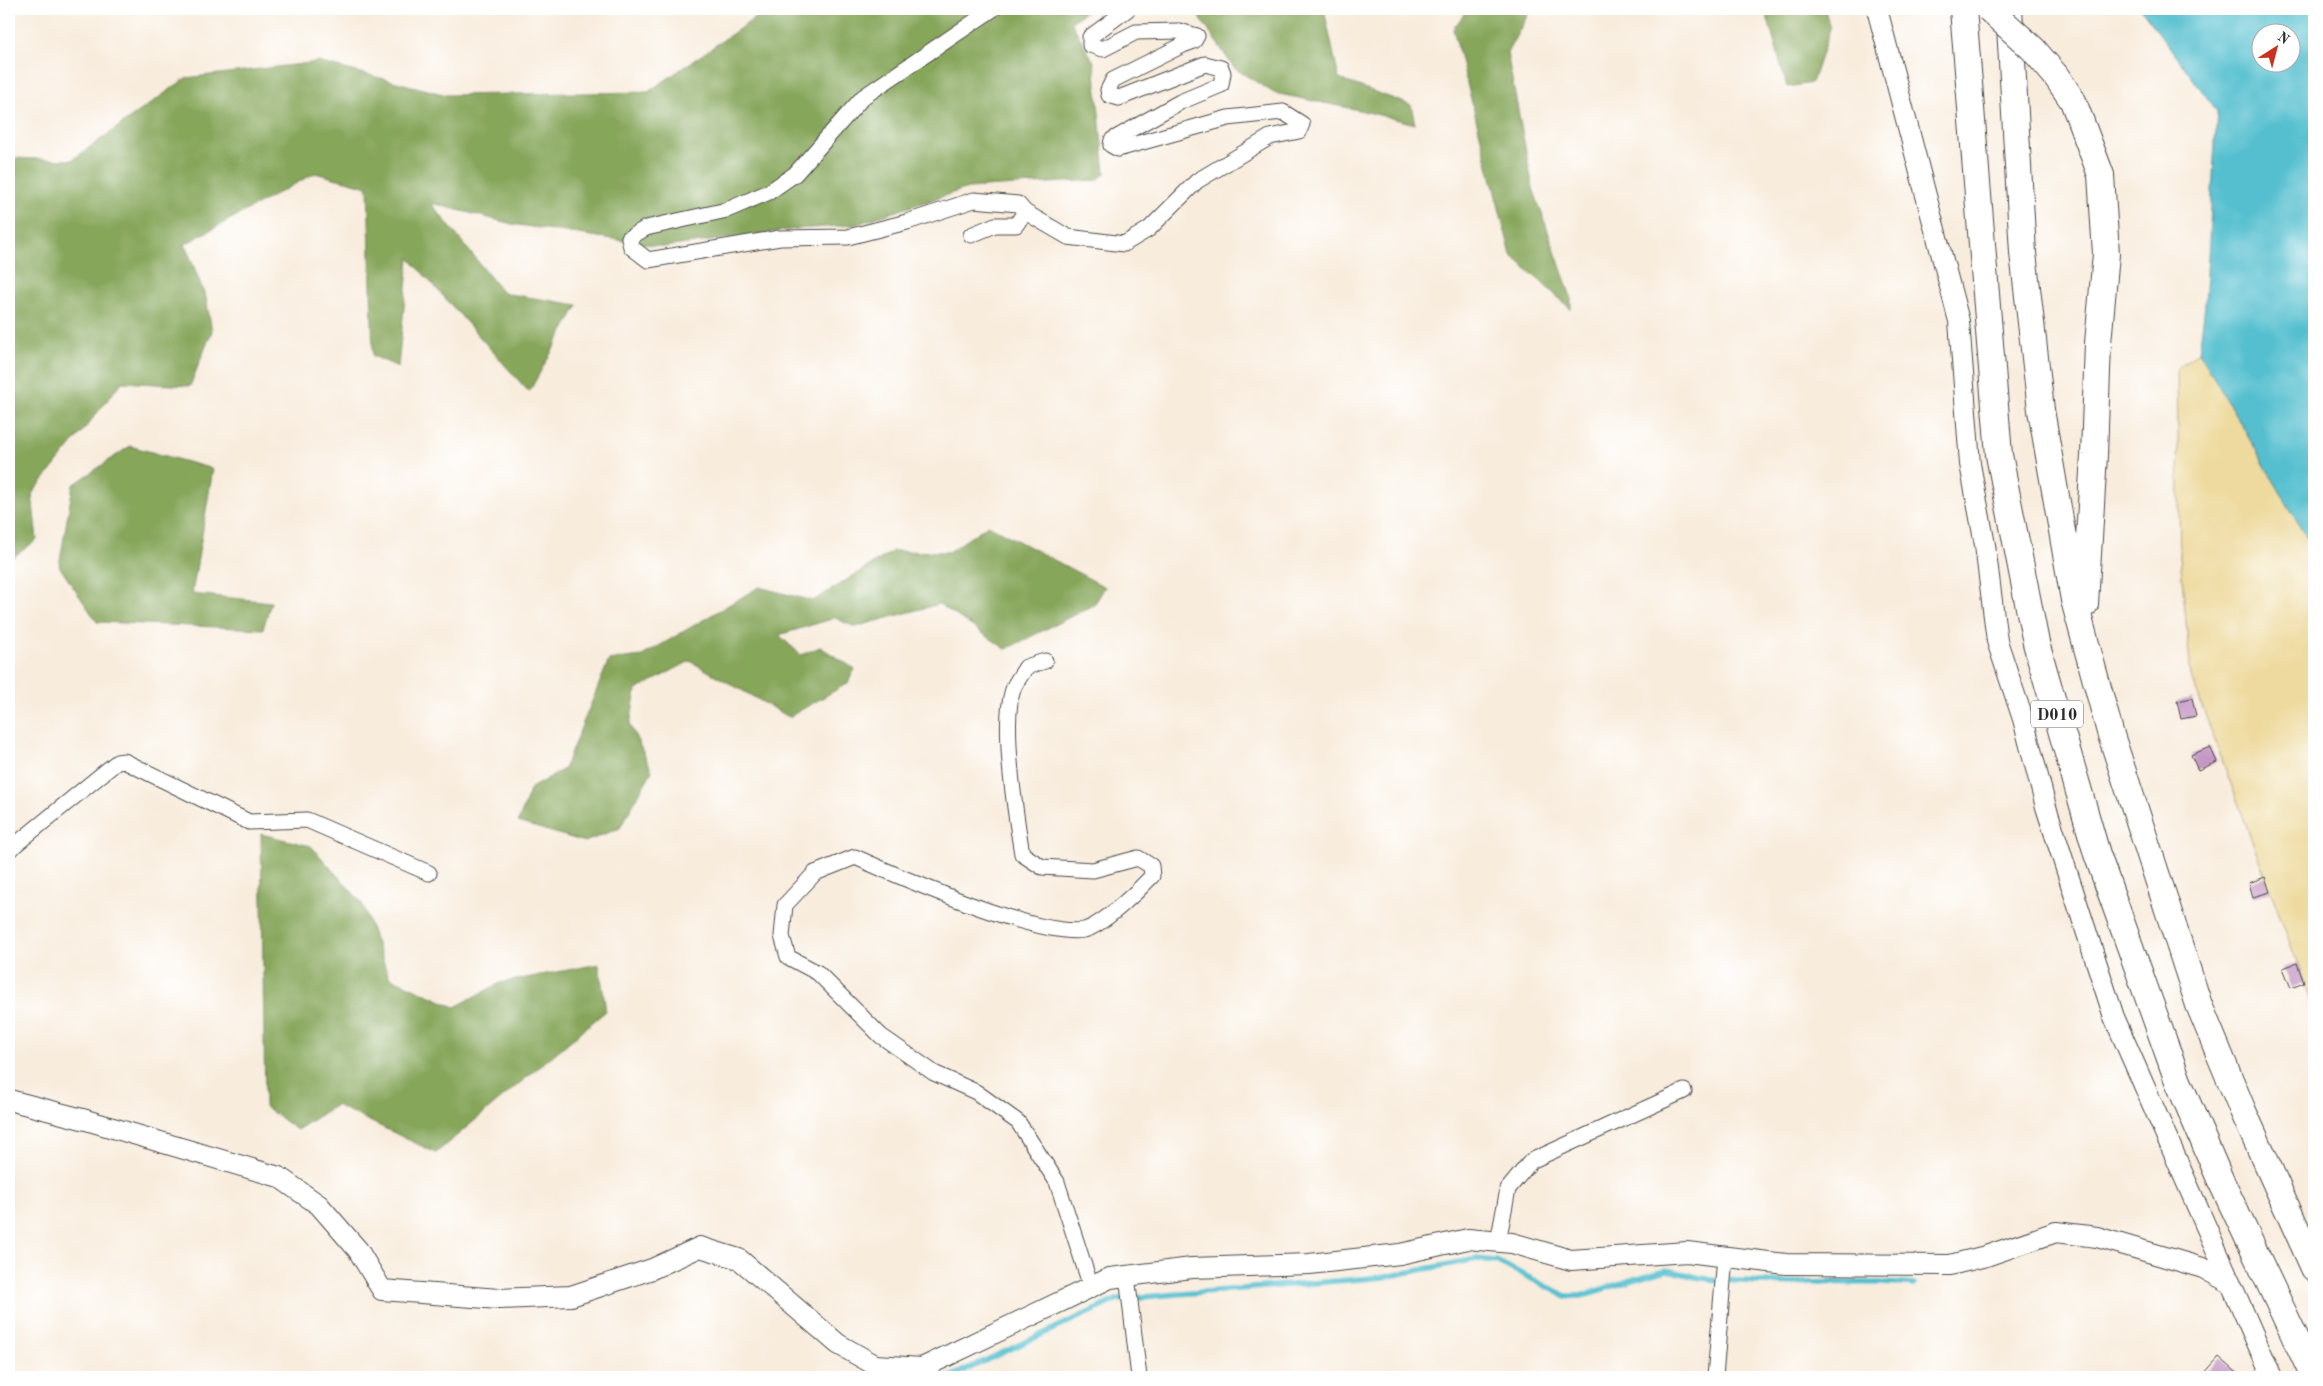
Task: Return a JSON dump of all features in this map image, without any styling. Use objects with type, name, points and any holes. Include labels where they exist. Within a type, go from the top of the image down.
[{"type":"highway","name":"D010","points":[[1963,9],[1999,455],[2036,644],[2097,854],[2178,1081],[2220,1179],[2314,1377]]},
{"type":"highway","points":[[1989,9],[2033,49],[2056,76],[2073,101],[2101,175],[2106,254],[2098,343],[2094,456],[2083,632]]},
{"type":"highway","name":"D010","points":[[2009,9],[2023,253],[2041,410],[2074,600],[2110,732],[2199,1005],[2243,1111],[2314,1268]]},
{"type":"highway","points":[[2288,1211],[2314,1250]]},
{"type":"street","points":[[993,9],[863,97],[795,174],[769,192],[727,210],[646,228],[629,238],[631,247],[648,260],[780,238],[848,237],[907,222],[974,200],[1018,204],[1025,212],[1068,237],[1124,244],[1148,230],[1197,181],[1270,137],[1299,131],[1302,124],[1283,112],[1228,118],[1118,149],[1111,145],[1112,140],[1163,112],[1221,85],[1223,73],[1221,68],[1205,64],[1119,98],[1109,95],[1108,90],[1113,80],[1183,44],[1194,41],[1197,36],[1194,33],[1179,31],[1136,32],[1102,49],[1090,46],[1090,37],[1128,9]]},
{"type":"street","points":[[1877,9],[1959,321],[1970,464],[1985,545],[1997,641],[2023,719],[2046,808],[2114,1018],[2269,1376]]},
{"type":"street","points":[[971,235],[995,225],[1016,225],[1025,212]]},
{"type":"street","points":[[1045,662],[1026,667],[1014,688],[1008,723],[1015,811],[1022,854],[1042,867],[1093,870],[1138,858],[1151,866],[1152,876],[1128,902],[1085,930],[1063,930],[1017,920],[944,894],[855,857],[815,873],[785,905],[782,936],[788,957],[818,973],[881,1036],[934,1073],[976,1092],[1018,1122],[1057,1182],[1091,1287]]},
{"type":"street","points":[[9,850],[117,762],[124,762],[250,822],[307,820],[429,873]]},
{"type":"street","points":[[1498,1242],[1508,1189],[1530,1161],[1684,1091]]},
{"type":"street","points":[[9,1100],[96,1123],[279,1177],[319,1205],[358,1250],[382,1290],[499,1299],[571,1296],[652,1269],[700,1247],[739,1260],[838,1344],[874,1365],[922,1368],[1110,1278],[1192,1268],[1309,1264],[1400,1254],[1468,1239],[1512,1243],[1571,1260],[1687,1252],[1786,1264],[1950,1265],[1986,1256],[2056,1232],[2097,1237],[2194,1265],[2230,1283]]},
{"type":"street","points":[[1715,1377],[1725,1257]]},
{"type":"street","points":[[1126,1276],[1139,1377]]},
{"type":"green space","points":[[768,9],[1089,9],[1071,22],[1094,62],[1105,174],[1097,180],[968,188],[854,225],[797,229],[665,247],[512,224],[431,203],[503,293],[578,305],[529,392],[409,258],[398,367],[373,356],[368,187],[315,173],[185,244],[206,298],[212,331],[190,386],[122,382],[32,494],[37,540],[9,560],[9,158],[72,160],[186,78],[318,62],[447,95],[648,92]]},
{"type":"green space","points":[[1194,9],[1324,9],[1339,79],[1411,105],[1415,124],[1359,110],[1274,93],[1234,68]]},
{"type":"green space","points":[[1468,9],[1531,9],[1507,53],[1533,188],[1571,297],[1571,309],[1511,255],[1453,29]]},
{"type":"green space","points":[[1765,9],[1825,9],[1830,29],[1812,83],[1787,87]]},
{"type":"green space","points":[[130,446],[213,469],[192,594],[271,602],[263,629],[97,622],[59,566],[73,485]]},
{"type":"green space","points":[[988,525],[1105,587],[1094,605],[1006,649],[939,604],[855,627],[835,618],[779,635],[801,655],[820,647],[855,669],[848,683],[789,717],[690,661],[636,690],[630,725],[652,771],[620,828],[585,842],[518,822],[531,788],[564,769],[609,660],[642,656],[759,587],[813,601],[893,551],[949,552]]},
{"type":"green space","points":[[261,834],[311,846],[362,903],[389,977],[455,1007],[500,983],[599,964],[606,1011],[436,1153],[336,1105],[297,1130],[265,1107]]},
{"type":"sand","points":[[2199,352],[2314,550],[2314,1008],[2191,676],[2180,556],[2177,368]]},
{"type":"water","points":[[2141,9],[2314,9],[2314,550],[2199,352],[2205,305],[2217,111]]},
{"type":"building","points":[[2192,698],[2196,716],[2181,719],[2177,701]]},
{"type":"building","points":[[2210,747],[2217,762],[2198,770],[2191,755]]},
{"type":"building","points":[[2265,877],[2270,892],[2253,897],[2249,883]]},
{"type":"building","points":[[2297,963],[2304,983],[2291,988],[2283,968]]},
{"type":"building","points":[[2219,1357],[2242,1377],[2201,1377]]},
{"type":"waterway","points":[[950,1377],[1118,1299],[1385,1277],[1476,1259],[1496,1261],[1566,1296],[1580,1296],[1665,1270],[1726,1281],[1914,1285]]}]
